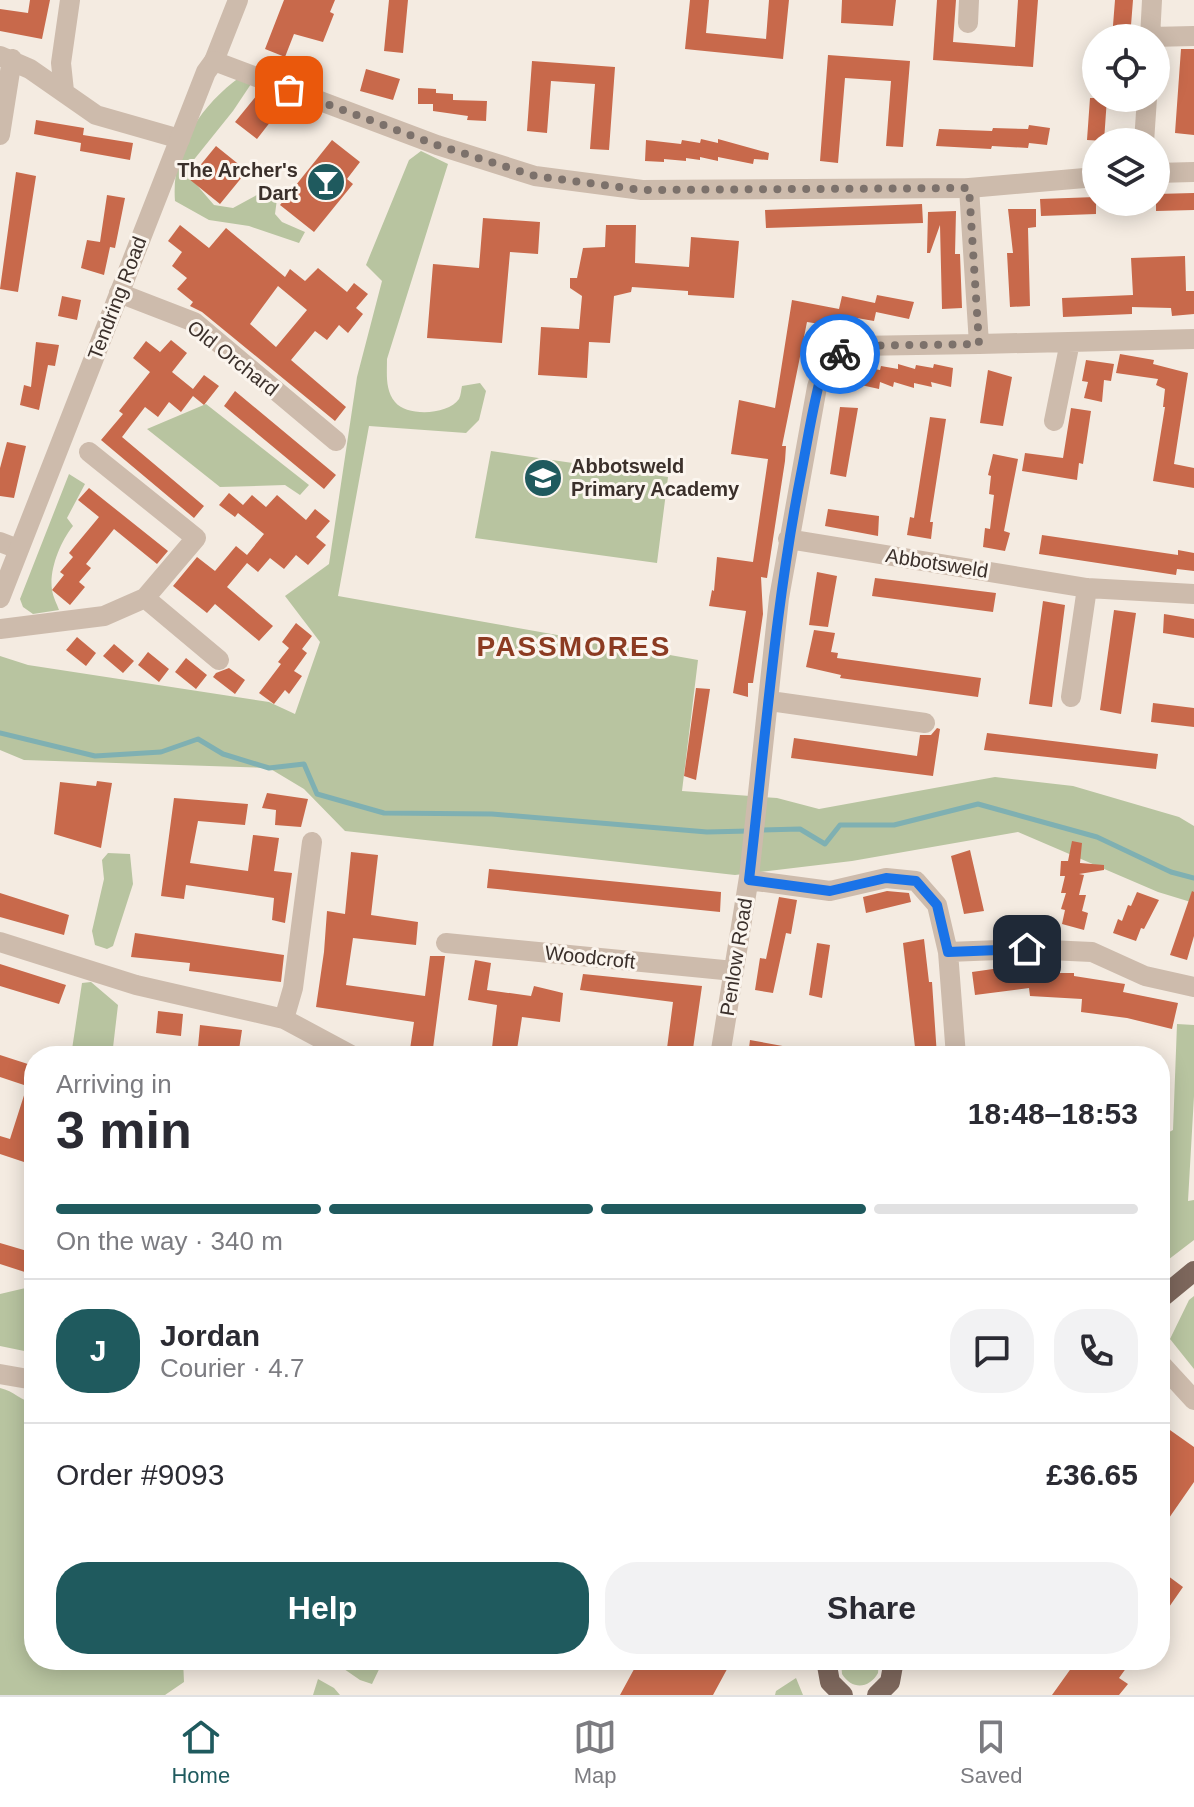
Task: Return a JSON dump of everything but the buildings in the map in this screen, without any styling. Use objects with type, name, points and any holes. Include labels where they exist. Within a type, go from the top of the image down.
[{"type":"main road","points":[[1170,1291],[1194,1271]]},
{"type":"main road","points":[[825,1670],[837,1693]]},
{"type":"main road","points":[[877,1695],[890,1682],[892,1670]]},
{"type":"street","points":[[64,91],[61,63],[70,0]]},
{"type":"street","name":"Tendring Road","points":[[0,598],[9,545],[119,293],[206,72],[214,61],[238,0]]},
{"type":"street","points":[[968,23],[969,0]]},
{"type":"street","points":[[1151,24],[1152,0]]},
{"type":"street","points":[[1170,37],[1194,36]]},
{"type":"street","points":[[0,135],[6,58],[64,91],[96,115],[180,139]]},
{"type":"street","points":[[214,61],[426,141],[535,176],[642,190],[969,188],[1082,178]]},
{"type":"street","points":[[1170,173],[1194,172]]},
{"type":"street","points":[[969,188],[979,344],[1194,339]]},
{"type":"street","name":"Old Orchard","points":[[119,293],[194,322],[336,441]]},
{"type":"street","points":[[1054,421],[1070,342]]},
{"type":"street","name":"Penlow Road","points":[[722,1046],[749,880],[779,598],[817,387],[825,362],[855,346],[979,344]]},
{"type":"street","points":[[0,629],[104,616],[145,598],[196,538],[89,452]]},
{"type":"street","name":"Abbotsweld","points":[[788,539],[1087,588],[1194,594]]},
{"type":"street","points":[[1071,697],[1087,588]]},
{"type":"street","points":[[145,598],[219,660]]},
{"type":"street","points":[[770,701],[925,723]]},
{"type":"street","points":[[284,1019],[293,988],[312,842]]},
{"type":"street","points":[[749,880],[830,891],[886,878],[916,881],[937,905],[948,952],[955,1046]]},
{"type":"street","points":[[0,942],[136,985],[284,1019],[334,1046]]},
{"type":"street","name":"Woodcroft","points":[[446,943],[734,971]]},
{"type":"street","points":[[948,952],[1027,949],[1092,952],[1145,976],[1194,987]]},
{"type":"street","points":[[0,1374],[24,1378]]},
{"type":"street","points":[[1170,1374],[1194,1400]]},
{"type":"green space","points":[[240,77],[253,81],[188,167],[189,176],[214,205],[233,208],[264,191],[277,199],[275,214],[282,222],[305,232],[299,243],[249,226],[209,220],[175,201],[178,164],[191,131],[212,101]]},
{"type":"green space","points":[[421,151],[448,164],[387,359],[388,387],[401,407],[418,412],[437,411],[454,404],[459,399],[462,386],[480,383],[486,391],[479,420],[466,433],[369,426],[338,596],[698,660],[682,791],[777,798],[819,809],[995,777],[1073,786],[1179,817],[1194,826],[1194,903],[1158,892],[1018,832],[852,861],[735,875],[345,831],[304,789],[269,768],[24,760],[0,750],[0,656],[28,665],[269,702],[295,714],[320,642],[285,596],[329,564],[357,377],[382,281],[366,265],[409,160]]},
{"type":"green space","points":[[206,404],[309,485],[300,495],[285,485],[220,487],[147,429]]},
{"type":"green space","points":[[491,451],[668,477],[657,563],[475,538]]},
{"type":"green space","points":[[69,474],[85,484],[67,518],[73,526],[54,565],[52,590],[59,610],[33,614],[23,607],[20,599]]},
{"type":"green space","points":[[108,853],[130,854],[133,884],[113,946],[107,949],[95,945],[92,931],[104,879],[102,860]]},
{"type":"green space","points":[[91,982],[118,1005],[113,1046],[73,1046],[82,983]]},
{"type":"green space","points":[[1177,1024],[1194,1025],[1194,1096],[1188,1201],[1194,1200],[1194,1240],[1170,1258],[1170,1132],[1173,1130]]},
{"type":"green space","points":[[24,1288],[24,1351],[0,1346],[0,1294]]},
{"type":"green space","points":[[1194,1296],[1194,1369],[1170,1339],[1189,1300]]},
{"type":"green space","points":[[0,1388],[24,1399],[24,1670],[183,1670],[184,1682],[165,1695],[0,1695]]},
{"type":"green space","points":[[346,1670],[379,1670],[372,1684]]},
{"type":"green space","points":[[842,1670],[878,1670],[870,1682],[860,1686],[851,1683]]},
{"type":"green space","points":[[796,1678],[803,1695],[775,1695],[776,1691]]},
{"type":"green space","points":[[318,1679],[334,1688],[340,1695],[313,1695]]},
{"type":"waterway","points":[[0,733],[95,756],[161,752],[198,739],[223,754],[269,768],[304,764],[317,794],[384,813],[492,814],[707,832],[749,831]]},
{"type":"waterway","points":[[759,830],[800,829],[825,844],[840,825],[894,825],[978,804],[1097,837],[1171,872],[1194,878]]},
{"type":"way so far","points":[[289,90],[437,145],[535,176],[642,190],[969,188],[979,344],[855,346],[840,354]]},
{"type":"place","name":"The Archer's Dart","points":[[326,182]]},
{"type":"place","name":"Abbotsweld Primary Academy","points":[[543,478]]},
{"type":"district","name":"PASSMORES","points":[[574,646]]},
{"type":"route","points":[[840,354],[825,362],[817,387],[788,539],[749,880],[830,891],[886,878],[916,881],[937,905],[948,952],[1027,949]]}]
